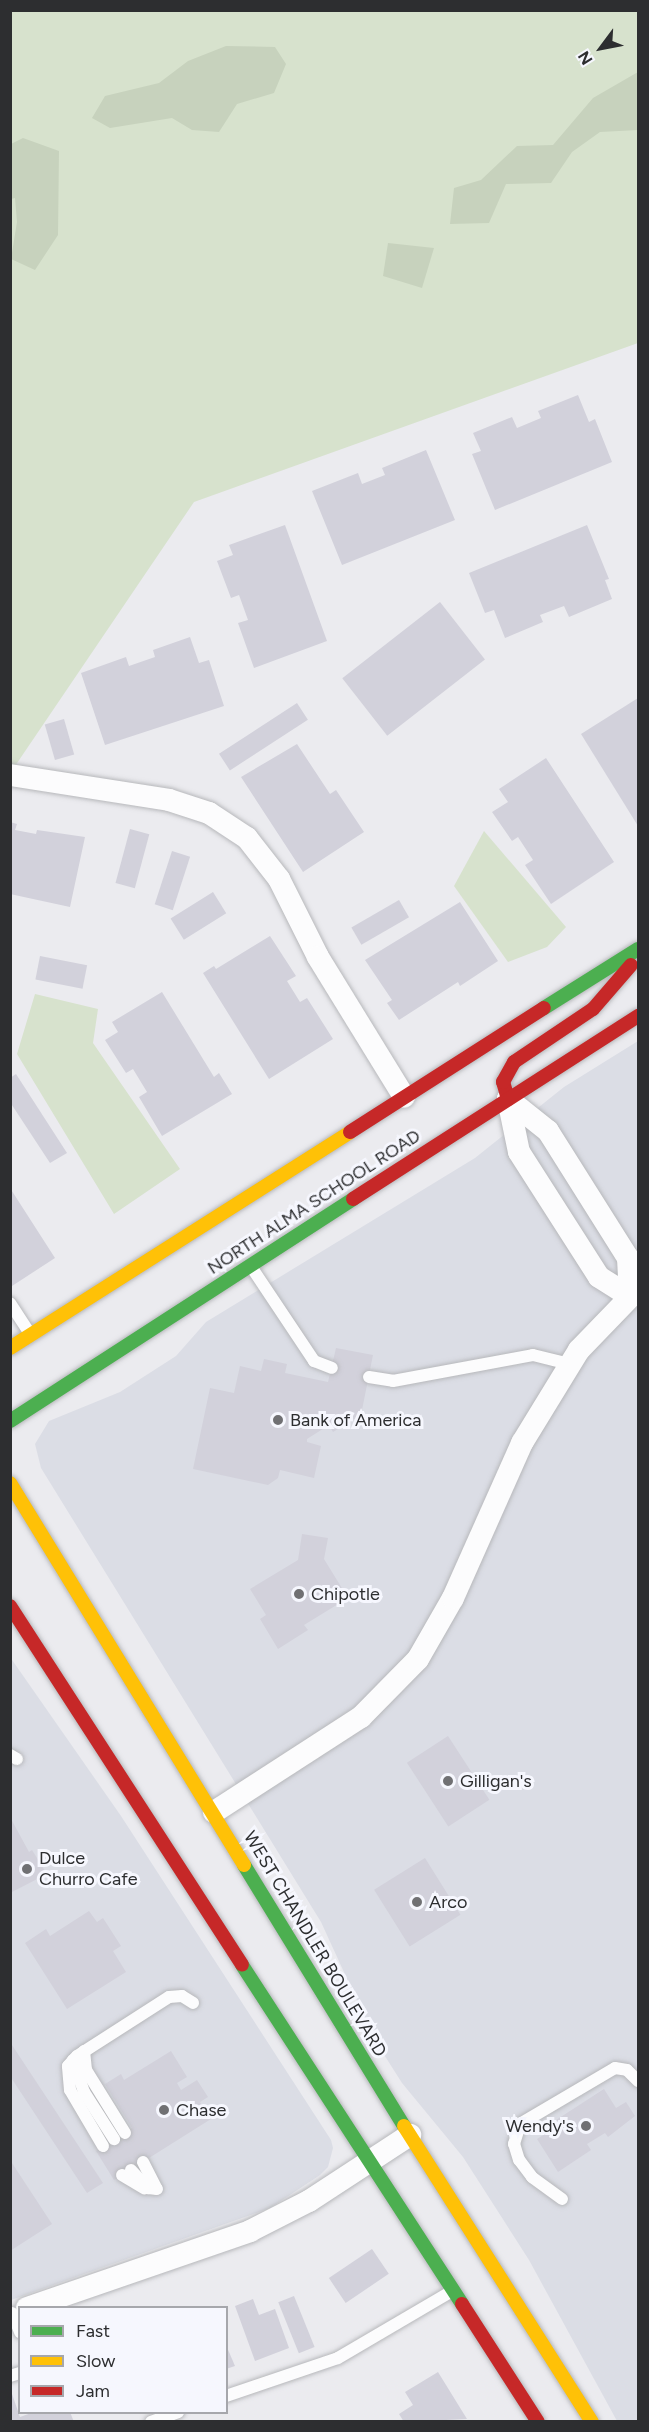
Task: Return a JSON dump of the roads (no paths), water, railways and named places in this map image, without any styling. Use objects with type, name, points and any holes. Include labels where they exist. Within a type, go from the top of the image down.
[{"type":"main road","points":[[10,1348],[639,949]]},
{"type":"main road","points":[[508,1099],[503,1082],[514,1062],[593,1009],[639,957]]},
{"type":"main road","name":"NORTH ALMA SCHOOL ROAD","points":[[10,1421],[639,1016]]},
{"type":"main road","name":"WEST CHANDLER BOULEVARD","points":[[10,1483],[214,1812],[410,2135],[592,2421]]},
{"type":"main road","points":[[10,1606],[372,2159],[538,2421]]},
{"type":"street","points":[[10,775],[169,800],[209,813],[247,838],[279,879],[310,940],[404,1097]]},
{"type":"street","points":[[508,1099],[519,1152],[599,1277],[634,1292]]},
{"type":"street","points":[[508,1099],[548,1131],[628,1258],[634,1292]]},
{"type":"street","points":[[214,1812],[361,1717],[418,1659],[453,1598],[522,1443],[570,1364],[634,1292]]},
{"type":"street","points":[[43,2306],[250,2231],[309,2201],[410,2135]]},
{"type":"lane","points":[[250,1265],[314,1361],[332,1368]]},
{"type":"lane","points":[[10,1303],[30,1335]]},
{"type":"lane","points":[[369,1377],[393,1381],[533,1355],[570,1364]]},
{"type":"lane","points":[[84,2051],[86,2070],[114,2139],[70,2090],[68,2066],[84,2051],[169,1997],[182,1996],[193,2003]]},
{"type":"lane","points":[[562,2199],[531,2177],[519,2160],[514,2144],[520,2124],[615,2068],[627,2070],[639,2081]]},
{"type":"lane","points":[[127,2172],[153,2188],[143,2162]]},
{"type":"lane","points":[[228,2395],[338,2358],[455,2289]]},
{"type":"lane","points":[[151,2421],[172,2414]]},
{"type":"place","name":"Bank of America","points":[[278,1420]]},
{"type":"place","name":"Chipotle","points":[[299,1594]]},
{"type":"place","name":"Gilligan's","points":[[448,1781]]},
{"type":"place","name":"Dulce Churro Cafe","points":[[27,1869]]},
{"type":"place","name":"Arco","points":[[417,1902]]},
{"type":"place","name":"Chase","points":[[164,2110]]},
{"type":"place","name":"Wendy's","points":[[586,2126]]}]
